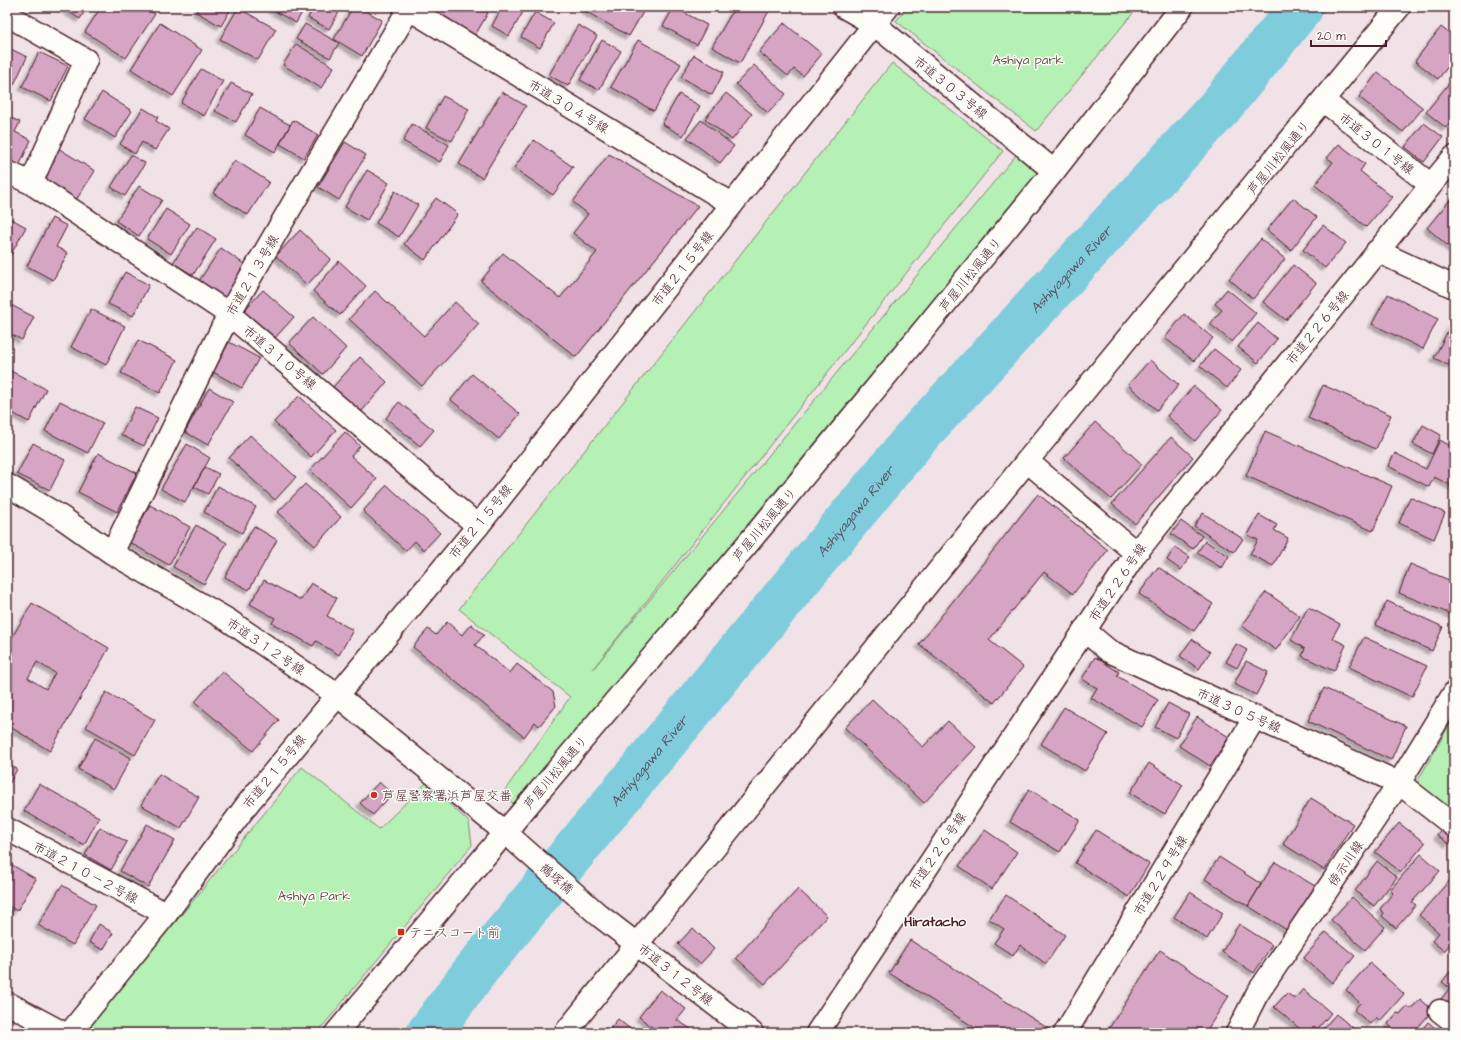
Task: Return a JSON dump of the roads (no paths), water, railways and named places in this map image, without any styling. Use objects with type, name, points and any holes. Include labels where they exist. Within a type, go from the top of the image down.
[{"type":"street","name":"市道３０３号線","points":[[844,7],[874,24],[1054,171]]},
{"type":"street","name":"市道２１５号線","points":[[70,1033],[166,914],[249,802],[478,526],[888,7]]},
{"type":"street","name":"芦屋川松風通り","points":[[336,1033],[508,835],[781,504],[1054,171],[1182,7]]},
{"type":"street","name":"芦屋川松風通り","points":[[565,1033],[1027,461],[1400,7]]},
{"type":"street","name":"市道３０４号線","points":[[408,8],[732,204]]},
{"type":"street","name":"市道２１３号線","points":[[112,554],[229,314],[408,8]]},
{"type":"street","points":[[7,15],[86,60],[31,183]]},
{"type":"street","name":"市道３０１号線","points":[[1324,101],[1431,185]]},
{"type":"street","name":"市道２２６号線","points":[[817,1033],[1136,553],[1454,157]]},
{"type":"street","name":"市道３１０号線","points":[[7,172],[31,183],[229,314],[478,526]]},
{"type":"street","points":[[1378,251],[1454,287]]},
{"type":"street","points":[[1027,461],[1136,553]]},
{"type":"street","name":"市道３１２号線","points":[[7,485],[61,517],[112,554],[228,620],[337,695],[508,835]]},
{"type":"street","name":"市道３０５号線","points":[[1084,630],[1109,651],[1399,783],[1454,826]]},
{"type":"street","name":"傍示川線","points":[[1237,1033],[1258,994],[1399,783],[1454,693]]},
{"type":"street","name":"市道２２９号線","points":[[1065,1033],[1255,718]]},
{"type":"street","name":"市道２１０－２号線","points":[[7,829],[166,914]]},
{"type":"street","name":"鵺塚橋","points":[[508,835],[600,916]]},
{"type":"street","name":"市道３１２号線","points":[[600,916],[752,1033]]},
{"type":"street","points":[[7,1003],[63,1033]]},
{"type":"waterway","name":"Ashiyagawa River","points":[[429,1033],[476,970],[919,434],[1220,107],[1301,7]]},
{"type":"place","name":"芦屋警察署浜芦屋交番","points":[[374,795]]},
{"type":"place","name":"テニスコート前","points":[[401,932]]},
{"type":"district","name":"Hiratacho","points":[[935,921]]},
{"type":"park label","name":"Ashiya park","points":[[1028,59]]},
{"type":"park label","name":"Ashiya Park","points":[[314,895]]}]
